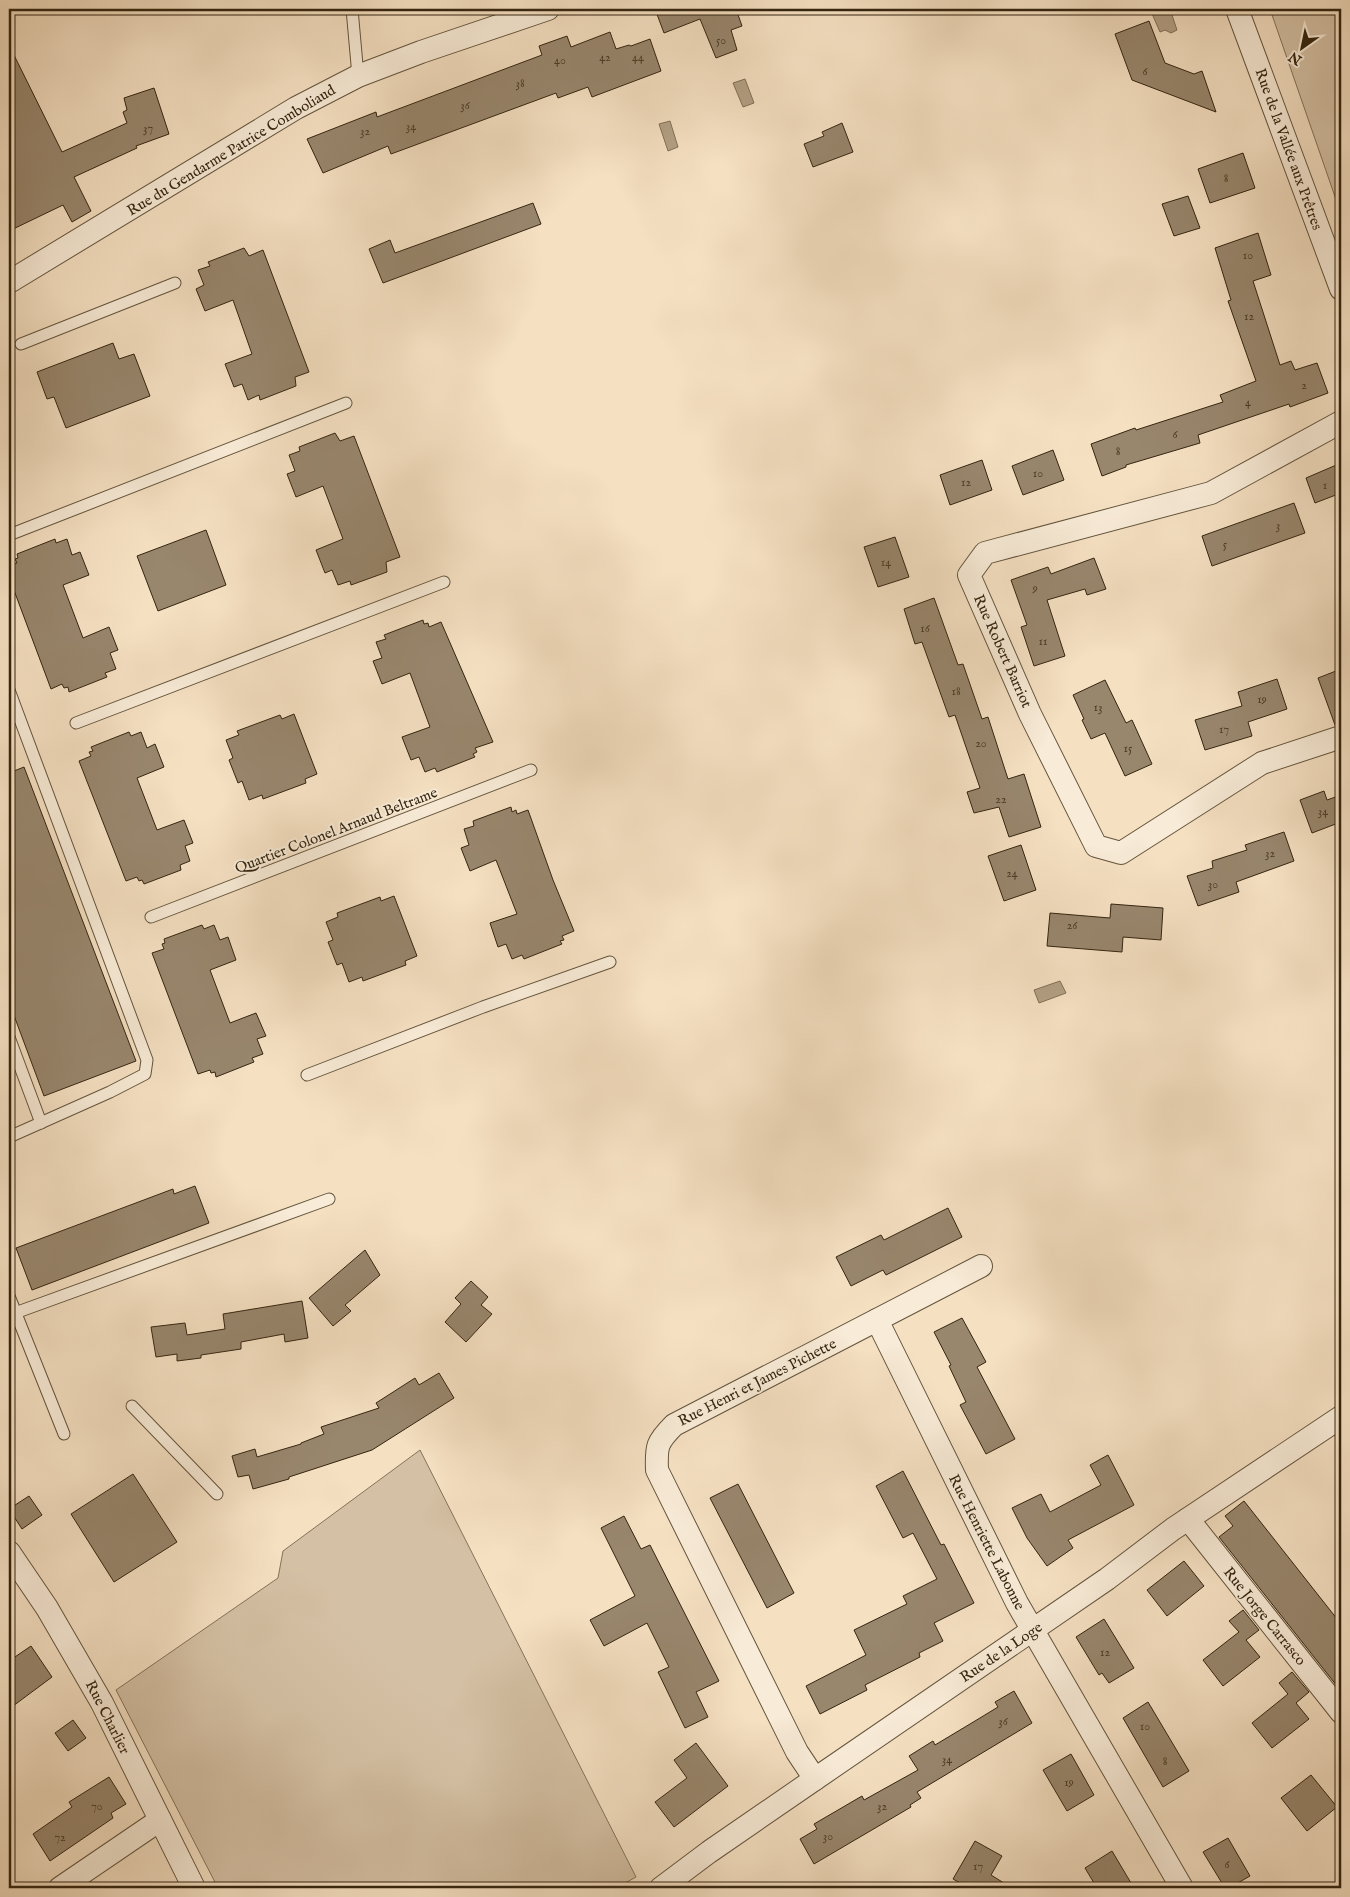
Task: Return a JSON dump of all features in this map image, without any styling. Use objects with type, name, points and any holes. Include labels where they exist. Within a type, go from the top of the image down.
[{"type":"street","name":"Rue du Gendarme Patrice Comboliaud","points":[[9,282],[296,108],[358,76],[421,52],[548,9]]},
{"type":"street","name":"Rue de la Vallée aux Prêtres","points":[[1237,9],[1341,289]]},
{"type":"street","name":"Rue Robert Barriot","points":[[1341,422],[1211,493],[985,553],[969,575],[1030,714],[1096,846],[1121,853],[1262,763],[1341,737]]},
{"type":"street","name":"Rue Henri et James Pichette","points":[[815,1779],[797,1752],[657,1470],[656,1449],[662,1436],[674,1425],[981,1266]]},
{"type":"street","name":"Rue Henriette Labonne","points":[[877,1320],[1032,1631],[1182,1888]]},
{"type":"street","name":"Rue de la Loge","points":[[661,1888],[709,1852],[1032,1631],[1188,1520],[1341,1417]]},
{"type":"street","name":"Rue Jorge Carrasco","points":[[1188,1520],[1341,1712]]},
{"type":"street","name":"Rue Charlier","points":[[9,1552],[47,1608],[102,1703],[194,1888]]},
{"type":"street","points":[[60,1888],[160,1820]]},
{"type":"lane","points":[[352,9],[358,76]]},
{"type":"lane","points":[[21,344],[175,283]]},
{"type":"lane","points":[[9,534],[346,402]]},
{"type":"lane","points":[[76,723],[444,582]]},
{"type":"lane","points":[[9,690],[147,1060],[145,1074],[110,1092],[9,1137]]},
{"type":"lane","name":"Quartier Colonel Arnaud Beltrame","points":[[151,917],[531,770]]},
{"type":"lane","points":[[307,1075],[610,962]]},
{"type":"lane","points":[[9,1036],[41,1122]]},
{"type":"lane","points":[[15,1313],[330,1199]]},
{"type":"lane","points":[[9,1296],[64,1434]]},
{"type":"lane","points":[[132,1406],[217,1494]]},
{"type":"shaded area","points":[[1150,9],[1170,9],[1177,30],[1171,33],[1165,30],[1160,32]]},
{"type":"shaded area","points":[[1270,9],[1341,9],[1341,214]]},
{"type":"shaded area","points":[[745,79],[754,103],[743,107],[733,83]]},
{"type":"shaded area","points":[[670,121],[678,147],[668,151],[659,124]]},
{"type":"shaded area","points":[[1060,981],[1066,993],[1039,1003],[1034,990]]},
{"type":"shaded area","points":[[420,1450],[636,1877],[616,1888],[218,1888],[116,1690],[278,1578],[283,1551]]},
{"type":"building","points":[[655,9],[736,9],[742,26],[731,30],[737,50],[716,58],[700,19],[664,33]]},
{"type":"building","points":[[1149,21],[1165,63],[1194,74],[1202,71],[1216,112],[1132,80],[1115,34]]},
{"type":"building","points":[[610,32],[616,49],[650,39],[661,71],[592,97],[588,87],[558,98],[556,93],[391,154],[388,146],[323,173],[307,139],[376,112],[377,117],[542,55],[539,46],[567,36],[571,47]]},
{"type":"building","points":[[9,45],[62,152],[127,123],[123,112],[127,110],[124,98],[154,88],[169,134],[136,146],[137,148],[74,177],[91,211],[72,222],[63,205],[9,231]]},
{"type":"building","points":[[842,123],[853,152],[813,167],[804,144],[824,136],[822,132]]},
{"type":"building","points":[[1243,153],[1255,188],[1210,203],[1198,169]]},
{"type":"building","points":[[1188,196],[1200,228],[1174,236],[1162,204]]},
{"type":"building","points":[[533,203],[541,224],[383,283],[369,249],[390,240],[395,253]]},
{"type":"building","points":[[1258,233],[1271,275],[1253,281],[1280,365],[1291,361],[1295,370],[1317,363],[1328,393],[1290,407],[1289,404],[1198,435],[1200,443],[1126,465],[1126,467],[1102,476],[1091,444],[1135,428],[1136,430],[1223,402],[1220,395],[1256,381],[1228,301],[1231,300],[1215,248]]},
{"type":"building","points":[[244,248],[249,256],[263,250],[309,372],[295,377],[296,386],[260,400],[259,395],[248,400],[242,384],[234,387],[225,364],[252,354],[233,300],[205,311],[196,289],[204,285],[198,270],[210,266],[208,262]]},
{"type":"building","points":[[113,343],[119,359],[134,354],[150,396],[66,428],[54,397],[47,399],[37,372]]},
{"type":"building","points":[[335,433],[340,441],[354,436],[400,557],[386,562],[387,572],[351,585],[350,581],[338,585],[332,570],[325,573],[316,550],[343,539],[323,486],[296,497],[287,474],[295,471],[289,455],[300,451],[299,447]]},
{"type":"building","points":[[1053,450],[1064,480],[1023,495],[1012,466]]},
{"type":"building","points":[[982,460],[992,490],[950,505],[940,475]]},
{"type":"building","points":[[1341,463],[1341,493],[1315,503],[1306,478]]},
{"type":"building","points":[[1294,503],[1305,533],[1212,566],[1202,536]]},
{"type":"building","points":[[206,530],[226,585],[158,611],[137,556]]},
{"type":"building","points":[[895,537],[909,577],[878,587],[864,547]]},
{"type":"building","points":[[55,539],[56,543],[67,539],[72,555],[80,552],[89,575],[63,585],[83,638],[109,627],[118,650],[110,653],[116,669],[105,673],[107,677],[69,692],[68,687],[64,688],[62,684],[51,689],[9,577],[9,566],[17,563],[15,559],[18,558],[17,554]]},
{"type":"building","points":[[1094,558],[1106,589],[1087,595],[1085,589],[1047,600],[1065,656],[1034,666],[1021,627],[1027,625],[1011,580],[1048,567],[1051,574]]},
{"type":"building","points":[[934,598],[958,665],[963,664],[982,719],[988,717],[1008,779],[1024,774],[1041,827],[1009,837],[999,807],[974,813],[967,792],[980,788],[955,715],[949,717],[922,642],[915,644],[904,609]]},
{"type":"building","points":[[423,620],[424,624],[428,623],[429,627],[441,622],[493,742],[475,748],[477,752],[473,754],[475,757],[437,772],[435,768],[425,772],[419,757],[411,760],[402,737],[430,727],[410,673],[382,684],[373,661],[382,658],[376,642],[386,639],[384,635]]},
{"type":"building","points":[[1341,669],[1341,724],[1335,725],[1318,678]]},
{"type":"building","points":[[1277,679],[1287,709],[1248,722],[1252,736],[1205,750],[1195,720],[1242,706],[1238,692]]},
{"type":"building","points":[[1105,680],[1126,723],[1132,720],[1152,764],[1125,776],[1105,733],[1091,739],[1073,695]]},
{"type":"building","points":[[294,714],[317,774],[305,779],[306,783],[263,799],[262,795],[249,800],[242,781],[238,783],[229,760],[233,758],[226,740],[239,735],[237,731],[280,715],[282,719]]},
{"type":"building","points":[[129,732],[131,736],[141,732],[147,748],[155,744],[164,767],[137,778],[157,830],[184,820],[193,843],[185,846],[190,861],[180,865],[181,870],[144,884],[137,877],[126,881],[79,761],[91,756],[89,752],[93,751],[91,747]]},
{"type":"building","points":[[24,767],[136,1061],[44,1096],[9,1002],[9,773]]},
{"type":"building","points":[[1324,791],[1327,800],[1341,795],[1341,822],[1312,833],[1300,800]]},
{"type":"building","points":[[511,807],[512,812],[516,810],[517,814],[528,810],[553,880],[574,931],[562,936],[564,940],[560,941],[562,944],[524,959],[522,955],[512,959],[506,944],[498,947],[490,923],[517,914],[496,860],[470,871],[461,848],[469,845],[464,829],[474,826],[473,821]]},
{"type":"building","points":[[1284,832],[1294,861],[1236,882],[1239,892],[1198,906],[1187,876],[1213,868],[1212,861],[1247,850],[1245,845]]},
{"type":"building","points":[[1021,845],[1036,890],[1004,901],[988,856]]},
{"type":"building","points":[[394,896],[417,956],[405,961],[406,965],[363,981],[362,977],[349,982],[342,963],[337,965],[328,942],[333,940],[326,922],[338,917],[337,913],[380,897],[381,901]]},
{"type":"building","points":[[1111,904],[1163,908],[1161,940],[1123,937],[1122,952],[1047,946],[1050,913],[1110,918]]},
{"type":"building","points":[[202,925],[204,929],[214,925],[220,940],[228,937],[236,960],[210,970],[230,1023],[256,1013],[266,1036],[257,1039],[263,1054],[252,1058],[254,1062],[216,1077],[215,1072],[211,1073],[210,1070],[198,1074],[152,953],[164,949],[162,944],[165,943],[164,939]]},
{"type":"building","points":[[195,1186],[209,1223],[32,1290],[16,1248],[173,1189],[174,1194]]},
{"type":"building","points":[[948,1208],[962,1237],[886,1275],[883,1270],[851,1286],[836,1257],[881,1235],[884,1240]]},
{"type":"building","points":[[365,1250],[380,1275],[345,1305],[351,1311],[333,1326],[309,1298]]},
{"type":"building","points":[[471,1281],[488,1297],[481,1305],[492,1314],[466,1342],[445,1322],[461,1304],[455,1298]]},
{"type":"building","points":[[302,1301],[308,1338],[285,1342],[284,1334],[241,1342],[241,1349],[201,1355],[201,1358],[177,1361],[177,1354],[156,1357],[151,1327],[185,1323],[187,1335],[225,1329],[223,1314]]},
{"type":"building","points":[[962,1318],[986,1362],[977,1367],[1015,1439],[986,1454],[960,1405],[966,1402],[949,1366],[951,1365],[934,1332]]},
{"type":"building","points":[[439,1373],[454,1398],[372,1450],[289,1477],[289,1479],[253,1489],[249,1475],[238,1477],[232,1456],[255,1449],[257,1457],[301,1444],[324,1434],[321,1427],[379,1408],[376,1403],[415,1378],[419,1385]]},
{"type":"building","points":[[1108,1455],[1134,1505],[1068,1540],[1073,1548],[1047,1566],[1027,1538],[1012,1508],[1041,1494],[1050,1512],[1101,1485],[1090,1465]]},
{"type":"building","points":[[903,1471],[941,1545],[944,1544],[974,1603],[934,1623],[943,1641],[919,1653],[920,1657],[865,1685],[867,1690],[820,1714],[806,1686],[866,1655],[854,1630],[907,1604],[903,1596],[937,1579],[913,1533],[903,1538],[876,1486]]},
{"type":"building","points":[[133,1474],[177,1542],[114,1582],[71,1514]]},
{"type":"building","points":[[738,1484],[794,1593],[767,1608],[710,1498]]},
{"type":"building","points":[[29,1496],[42,1515],[22,1529],[9,1509]]},
{"type":"building","points":[[1244,1501],[1341,1624],[1341,1691],[1219,1537],[1233,1526],[1225,1516]]},
{"type":"building","points":[[624,1516],[641,1549],[650,1545],[719,1681],[696,1692],[708,1717],[685,1728],[658,1672],[669,1667],[647,1623],[604,1646],[590,1620],[635,1596],[601,1528]]},
{"type":"building","points":[[1184,1561],[1204,1586],[1167,1616],[1147,1590]]},
{"type":"building","points":[[1243,1610],[1259,1630],[1246,1640],[1260,1657],[1223,1686],[1203,1660],[1239,1632],[1229,1621]]},
{"type":"building","points":[[1104,1619],[1134,1668],[1109,1683],[1102,1673],[1099,1675],[1076,1637]]},
{"type":"building","points":[[31,1646],[52,1677],[9,1709],[9,1661]]},
{"type":"building","points":[[1292,1672],[1309,1692],[1296,1703],[1309,1719],[1272,1748],[1252,1723],[1288,1694],[1279,1683]]},
{"type":"building","points":[[1014,1691],[1032,1723],[917,1792],[921,1798],[910,1805],[911,1807],[814,1864],[800,1839],[817,1829],[814,1824],[862,1796],[864,1800],[918,1770],[909,1756],[933,1741],[935,1745],[998,1707],[995,1702]]},
{"type":"building","points":[[1148,1702],[1189,1771],[1163,1787],[1123,1718]]},
{"type":"building","points":[[73,1720],[86,1738],[68,1751],[55,1733]]},
{"type":"building","points":[[696,1743],[728,1786],[674,1827],[655,1802],[687,1778],[674,1760]]},
{"type":"building","points":[[1071,1754],[1094,1795],[1067,1811],[1043,1770]]},
{"type":"building","points":[[1311,1775],[1337,1807],[1307,1831],[1281,1798]]},
{"type":"building","points":[[109,1777],[126,1804],[111,1813],[113,1818],[50,1861],[33,1834],[72,1807],[69,1802]]},
{"type":"building","points":[[1228,1838],[1250,1876],[1229,1888],[1225,1888],[1203,1852]]},
{"type":"building","points":[[975,1841],[1002,1856],[991,1875],[1012,1888],[969,1888],[953,1879]]},
{"type":"building","points":[[1112,1851],[1134,1888],[1097,1888],[1085,1868]]}]
